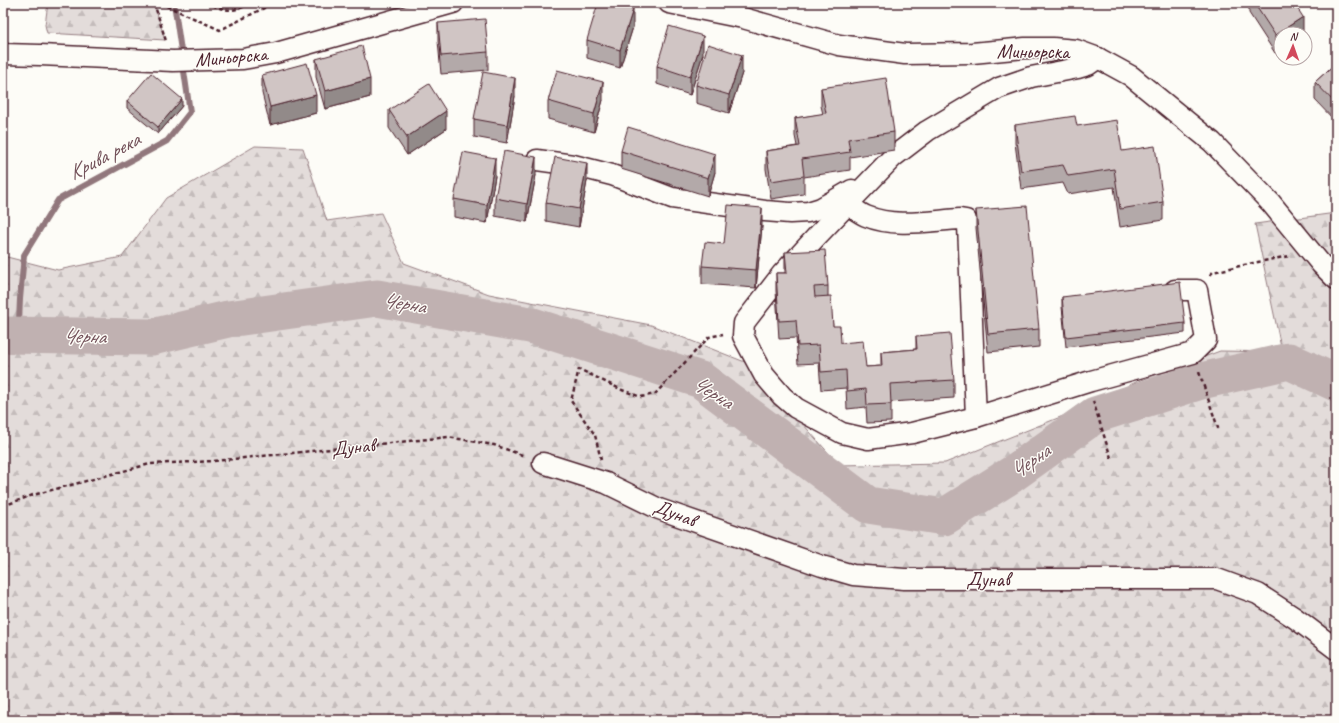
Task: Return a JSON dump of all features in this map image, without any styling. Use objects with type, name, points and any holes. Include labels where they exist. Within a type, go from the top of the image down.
[{"type":"street","name":"Миньорска","points":[[3,54],[173,61],[243,59],[276,53],[453,3]]},
{"type":"street","name":"Миньорска","points":[[669,3],[743,18],[839,44],[905,54],[972,53],[1025,48],[1053,48],[1076,50],[1098,58],[1131,76],[1212,142],[1270,203],[1320,264],[1336,279]]},
{"type":"street","points":[[1098,58],[1088,65],[1031,77],[999,88],[927,131],[893,157],[782,274],[744,323],[744,336],[764,375],[782,396],[796,408],[842,433],[868,439],[912,433],[976,417],[1193,353],[1206,340],[1197,290],[1175,290]]},
{"type":"street","points":[[537,160],[573,165],[612,175],[672,198],[790,213],[808,212],[820,208],[869,182]]},
{"type":"street","points":[[847,204],[864,215],[884,221],[910,223],[960,219],[966,220],[968,225],[976,417]]},
{"type":"street","name":"Дунав","points":[[543,463],[606,483],[659,509],[822,566],[853,575],[904,579],[1217,579],[1258,594],[1295,618],[1336,649]]},
{"type":"path","points":[[154,3],[173,61]]},
{"type":"path","points":[[160,3],[220,30],[272,4]]},
{"type":"path","points":[[206,3],[229,11],[242,8],[251,3]]},
{"type":"path","points":[[227,3],[242,8]]},
{"type":"path","points":[[267,3],[282,3]]},
{"type":"path","points":[[1197,290],[1213,272],[1253,263],[1302,254],[1320,264]]},
{"type":"path","points":[[606,483],[595,435],[571,401],[579,369],[622,390],[641,397],[655,394],[709,337]]},
{"type":"path","points":[[1193,353],[1219,431]]},
{"type":"path","points":[[1088,383],[1112,461]]},
{"type":"path","name":"Дунав","points":[[3,506],[32,495],[150,464],[214,461],[448,437],[494,445],[543,463]]},
{"type":"green space","points":[[48,3],[154,3],[165,40],[47,33],[45,25]]},
{"type":"green space","points":[[255,146],[303,148],[327,221],[381,213],[404,263],[489,294],[651,325],[750,364],[839,465],[945,463],[1063,416],[1136,382],[1220,351],[1282,352],[1255,224],[1336,213],[1336,720],[3,720],[3,256],[58,270],[122,257],[166,198]]},
{"type":"building","points":[[598,3],[612,3],[633,9],[620,50],[587,40]]},
{"type":"building","points":[[1254,3],[1294,3],[1303,17],[1289,26],[1273,26],[1273,32]]},
{"type":"building","points":[[485,19],[488,52],[441,56],[438,23]]},
{"type":"building","points":[[669,26],[703,36],[690,77],[657,66]]},
{"type":"building","points":[[708,44],[742,55],[729,95],[696,85]]},
{"type":"building","points":[[362,46],[370,79],[325,91],[316,59]]},
{"type":"building","points":[[307,63],[316,95],[270,107],[262,75]]},
{"type":"building","points":[[1336,63],[1336,104],[1315,82]]},
{"type":"building","points":[[557,70],[603,82],[594,114],[548,101]]},
{"type":"building","points":[[483,72],[515,78],[507,125],[474,119]]},
{"type":"building","points":[[151,73],[182,99],[158,127],[127,101]]},
{"type":"building","points":[[886,78],[894,132],[848,139],[850,152],[802,159],[804,176],[771,181],[766,151],[800,146],[795,118],[826,113],[821,88]]},
{"type":"building","points":[[429,84],[446,111],[407,137],[389,110]]},
{"type":"building","points":[[1075,116],[1077,126],[1117,120],[1122,151],[1155,146],[1163,202],[1120,209],[1114,169],[1068,176],[1063,165],[1021,171],[1015,125]]},
{"type":"building","points":[[628,127],[715,154],[708,178],[621,151]]},
{"type":"building","points":[[504,151],[536,157],[527,204],[495,198]]},
{"type":"building","points":[[463,152],[495,158],[487,205],[454,199]]},
{"type":"building","points":[[555,157],[587,163],[579,209],[546,203]]},
{"type":"building","points":[[728,205],[762,208],[756,270],[702,266],[705,242],[724,244]]},
{"type":"building","points":[[1027,206],[1039,329],[988,334],[976,210]]},
{"type":"building","points":[[825,250],[828,286],[814,287],[815,297],[831,296],[833,326],[840,326],[841,343],[863,341],[866,367],[882,366],[881,352],[917,349],[916,336],[950,333],[954,380],[890,384],[891,404],[867,405],[866,389],[847,391],[846,370],[821,372],[819,345],[798,346],[796,320],[779,321],[776,273],[787,273],[785,252]]},
{"type":"building","points":[[1180,282],[1185,323],[1066,337],[1062,297]]},
{"type":"waterway","name":"Крива река","points":[[9,334],[19,322],[24,255],[58,200],[167,141],[190,112],[174,3]]},
{"type":"waterway","name":"Черна","points":[[3,335],[152,337],[228,319],[377,298],[530,325],[701,380],[868,505],[944,517],[1011,475],[1095,415],[1201,381],[1289,361],[1336,383]]}]
